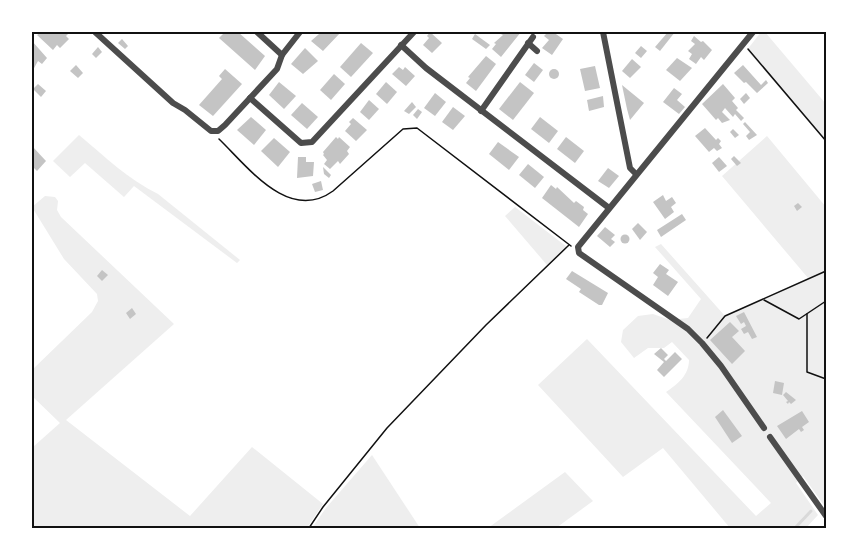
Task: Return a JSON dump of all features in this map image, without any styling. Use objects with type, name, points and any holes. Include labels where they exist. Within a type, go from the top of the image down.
[{"type":"street","points":[[94,32],[172,103],[185,110],[211,131],[218,131],[225,125],[277,69],[282,55],[300,32]]},
{"type":"street","points":[[257,32],[282,55]]},
{"type":"street","points":[[250,98],[301,143],[312,142],[414,32]]},
{"type":"street","points":[[603,32],[630,168],[636,174]]},
{"type":"street","points":[[753,32],[578,248],[579,253],[688,329],[702,343],[764,428]]},
{"type":"street","points":[[481,111],[533,37]]},
{"type":"street","points":[[528,43],[537,51]]},
{"type":"street","points":[[401,45],[426,68],[609,208]]},
{"type":"street","points":[[770,437],[826,516]]},
{"type":"path","points":[[744,44],[826,141]]},
{"type":"path","points":[[211,131],[270,187],[289,199],[305,201],[321,198],[333,191],[402,129],[417,128],[569,245],[578,248]]},
{"type":"path","points":[[309,528],[323,507],[387,428],[486,325],[569,245]]},
{"type":"path","points":[[702,343],[725,316],[826,271]]},
{"type":"path","points":[[763,299],[799,319],[826,301]]},
{"type":"path","points":[[807,314],[807,372],[826,379]]},
{"type":"shaded area","points":[[761,32],[765,32],[826,104],[826,142],[747,50]]},
{"type":"shaded area","points":[[79,135],[117,167],[158,194],[240,260],[237,263],[134,186],[124,197],[85,163],[70,177],[53,161]]},
{"type":"shaded area","points":[[767,136],[826,207],[826,508],[803,476],[796,483],[818,515],[806,528],[730,528],[663,448],[623,477],[538,385],[587,339],[756,516],[771,503],[666,392],[682,379],[689,360],[672,342],[664,348],[648,348],[634,358],[621,342],[623,330],[638,316],[653,314],[670,320],[688,318],[701,299],[655,247],[661,244],[725,316],[808,278],[722,176]]},
{"type":"shaded area","points":[[45,196],[55,197],[58,201],[57,210],[61,217],[174,324],[66,420],[190,516],[252,447],[323,504],[307,528],[32,528],[32,446],[60,423],[32,396],[32,370],[92,312],[98,301],[97,294],[64,259],[32,207]]},
{"type":"shaded area","points":[[515,207],[567,247],[547,265],[505,216]]},
{"type":"shaded area","points":[[372,455],[420,528],[312,528],[326,508]]},
{"type":"shaded area","points":[[565,472],[593,501],[556,528],[488,528]]},
{"type":"building","points":[[41,32],[70,32],[66,36],[69,39],[60,48],[57,45],[53,50],[37,35]]},
{"type":"building","points":[[225,32],[238,32],[265,56],[255,70],[219,38]]},
{"type":"building","points":[[316,32],[341,32],[323,51],[311,41],[319,34]]},
{"type":"building","points":[[430,32],[442,43],[432,53],[423,45],[429,38],[427,36]]},
{"type":"building","points":[[502,32],[521,32],[501,57],[492,49],[496,44],[494,43],[503,35]]},
{"type":"building","points":[[548,32],[553,32],[563,39],[552,55],[542,48],[549,40],[544,36]]},
{"type":"building","points":[[668,32],[675,32],[660,51],[655,47]]},
{"type":"building","points":[[475,34],[490,45],[486,49],[472,39]]},
{"type":"building","points":[[694,36],[712,50],[704,60],[701,57],[696,64],[689,59],[692,54],[688,51],[695,44],[691,41]]},
{"type":"building","points":[[122,39],[128,46],[125,49],[118,43]]},
{"type":"building","points":[[32,41],[47,58],[42,64],[38,61],[33,70],[32,68]]},
{"type":"building","points":[[361,43],[373,53],[351,77],[340,67]]},
{"type":"building","points":[[641,46],[647,51],[641,58],[635,53]]},
{"type":"building","points":[[98,47],[102,52],[96,58],[92,54]]},
{"type":"building","points":[[305,48],[318,61],[303,74],[291,64]]},
{"type":"building","points":[[486,56],[496,64],[476,91],[466,83],[470,78],[468,77]]},
{"type":"building","points":[[677,58],[692,68],[680,81],[666,70]]},
{"type":"building","points":[[632,59],[641,67],[630,78],[622,71]]},
{"type":"building","points":[[534,63],[543,70],[534,82],[525,75]]},
{"type":"building","points":[[76,65],[83,73],[78,78],[70,71]]},
{"type":"building","points":[[743,65],[761,85],[766,80],[768,83],[757,93],[734,73]]},
{"type":"building","points":[[595,66],[600,88],[585,91],[580,69]]},
{"type":"building","points":[[399,67],[403,70],[405,67],[415,76],[406,86],[392,74]]},
{"type":"building","points":[[225,69],[242,84],[213,116],[199,105],[222,79],[219,76]]},
{"type":"building","points":[[554,69],[559,74],[554,79],[549,74]]},
{"type":"building","points":[[334,74],[345,84],[331,100],[320,90]]},
{"type":"building","points":[[279,82],[296,96],[284,109],[269,95]]},
{"type":"building","points":[[386,82],[397,92],[387,104],[376,94]]},
{"type":"building","points":[[520,82],[534,93],[513,120],[499,109]]},
{"type":"building","points":[[38,84],[46,91],[41,97],[33,89]]},
{"type":"building","points":[[723,84],[735,98],[732,101],[738,108],[736,110],[744,118],[741,121],[735,114],[733,117],[725,108],[722,112],[730,120],[722,123],[718,118],[716,120],[702,104]]},
{"type":"building","points":[[622,85],[644,103],[630,120],[627,109]]},
{"type":"building","points":[[674,88],[682,94],[677,100],[685,107],[679,114],[663,102]]},
{"type":"building","points":[[435,93],[446,102],[435,116],[424,108]]},
{"type":"building","points":[[746,93],[750,98],[744,104],[740,99]]},
{"type":"building","points":[[603,96],[604,107],[589,111],[587,100]]},
{"type":"building","points":[[369,100],[379,109],[369,120],[360,112]]},
{"type":"building","points":[[412,102],[416,107],[409,114],[404,111]]},
{"type":"building","points":[[302,103],[318,117],[307,129],[291,115]]},
{"type":"building","points":[[453,107],[465,116],[453,130],[442,122]]},
{"type":"building","points":[[418,109],[422,112],[417,119],[413,115]]},
{"type":"building","points":[[251,117],[266,130],[254,145],[237,130]]},
{"type":"building","points":[[540,117],[558,131],[549,143],[531,129]]},
{"type":"building","points":[[353,118],[367,130],[356,141],[345,131]]},
{"type":"building","points":[[745,122],[757,135],[749,140],[746,136],[750,132],[743,124]]},
{"type":"building","points":[[705,128],[716,140],[718,138],[721,141],[719,144],[722,148],[717,151],[714,148],[709,152],[695,136]]},
{"type":"building","points":[[733,129],[739,135],[735,138],[730,132]]},
{"type":"building","points":[[336,137],[350,147],[347,151],[349,154],[340,164],[338,161],[330,169],[324,164],[327,160],[323,152]]},
{"type":"building","points":[[566,137],[584,151],[575,163],[557,149]]},
{"type":"building","points":[[274,138],[290,152],[278,167],[261,151]]},
{"type":"building","points":[[498,142],[519,157],[509,170],[489,154]]},
{"type":"building","points":[[32,146],[46,161],[37,171],[32,166]]},
{"type":"building","points":[[734,156],[741,163],[737,166],[731,159]]},
{"type":"building","points":[[298,157],[306,157],[306,162],[314,162],[313,176],[297,178]]},
{"type":"building","points":[[719,157],[727,166],[719,172],[712,163]]},
{"type":"building","points":[[528,164],[544,177],[535,188],[519,175]]},
{"type":"building","points":[[323,167],[331,175],[329,178],[324,174]]},
{"type":"building","points":[[608,168],[619,176],[609,188],[598,181]]},
{"type":"building","points":[[321,181],[323,190],[315,192],[312,184]]},
{"type":"building","points":[[551,185],[556,189],[557,187],[574,203],[576,201],[584,207],[583,210],[588,214],[579,227],[542,198]]},
{"type":"building","points":[[663,195],[666,201],[672,197],[676,203],[671,207],[674,212],[665,219],[653,202]]},
{"type":"building","points":[[798,203],[802,207],[797,211],[794,206]]},
{"type":"building","points":[[682,214],[686,220],[661,237],[657,230]]},
{"type":"building","points":[[638,223],[647,232],[640,240],[632,229]]},
{"type":"building","points":[[605,227],[615,235],[611,239],[615,242],[610,247],[597,236]]},
{"type":"building","points":[[625,235],[629,239],[625,243],[621,239]]},
{"type":"building","points":[[660,264],[669,270],[666,274],[678,282],[668,296],[653,285],[658,277],[653,273]]},
{"type":"building","points":[[102,270],[108,275],[102,281],[97,276]]},
{"type":"building","points":[[572,271],[608,293],[602,305],[579,292],[581,289],[566,279]]},
{"type":"building","points":[[132,308],[136,314],[130,319],[126,313]]},
{"type":"building","points":[[744,312],[757,337],[752,339],[748,332],[744,334],[741,329],[746,326],[744,322],[741,324],[736,316]]},
{"type":"building","points":[[730,322],[739,331],[732,337],[745,351],[732,364],[710,340]]},
{"type":"building","points":[[661,348],[668,355],[664,359],[666,361],[675,352],[682,359],[664,377],[657,370],[664,362],[654,354]]},
{"type":"building","points":[[775,381],[784,383],[782,395],[773,393]]},
{"type":"building","points":[[786,392],[796,400],[791,404],[786,402],[788,401],[783,395]]},
{"type":"building","points":[[723,410],[742,436],[732,443],[715,417]]},
{"type":"building","points":[[802,411],[809,422],[802,427],[804,430],[801,432],[799,429],[786,439],[777,426]]},
{"type":"waterway","points":[[795,528],[811,511]]}]
